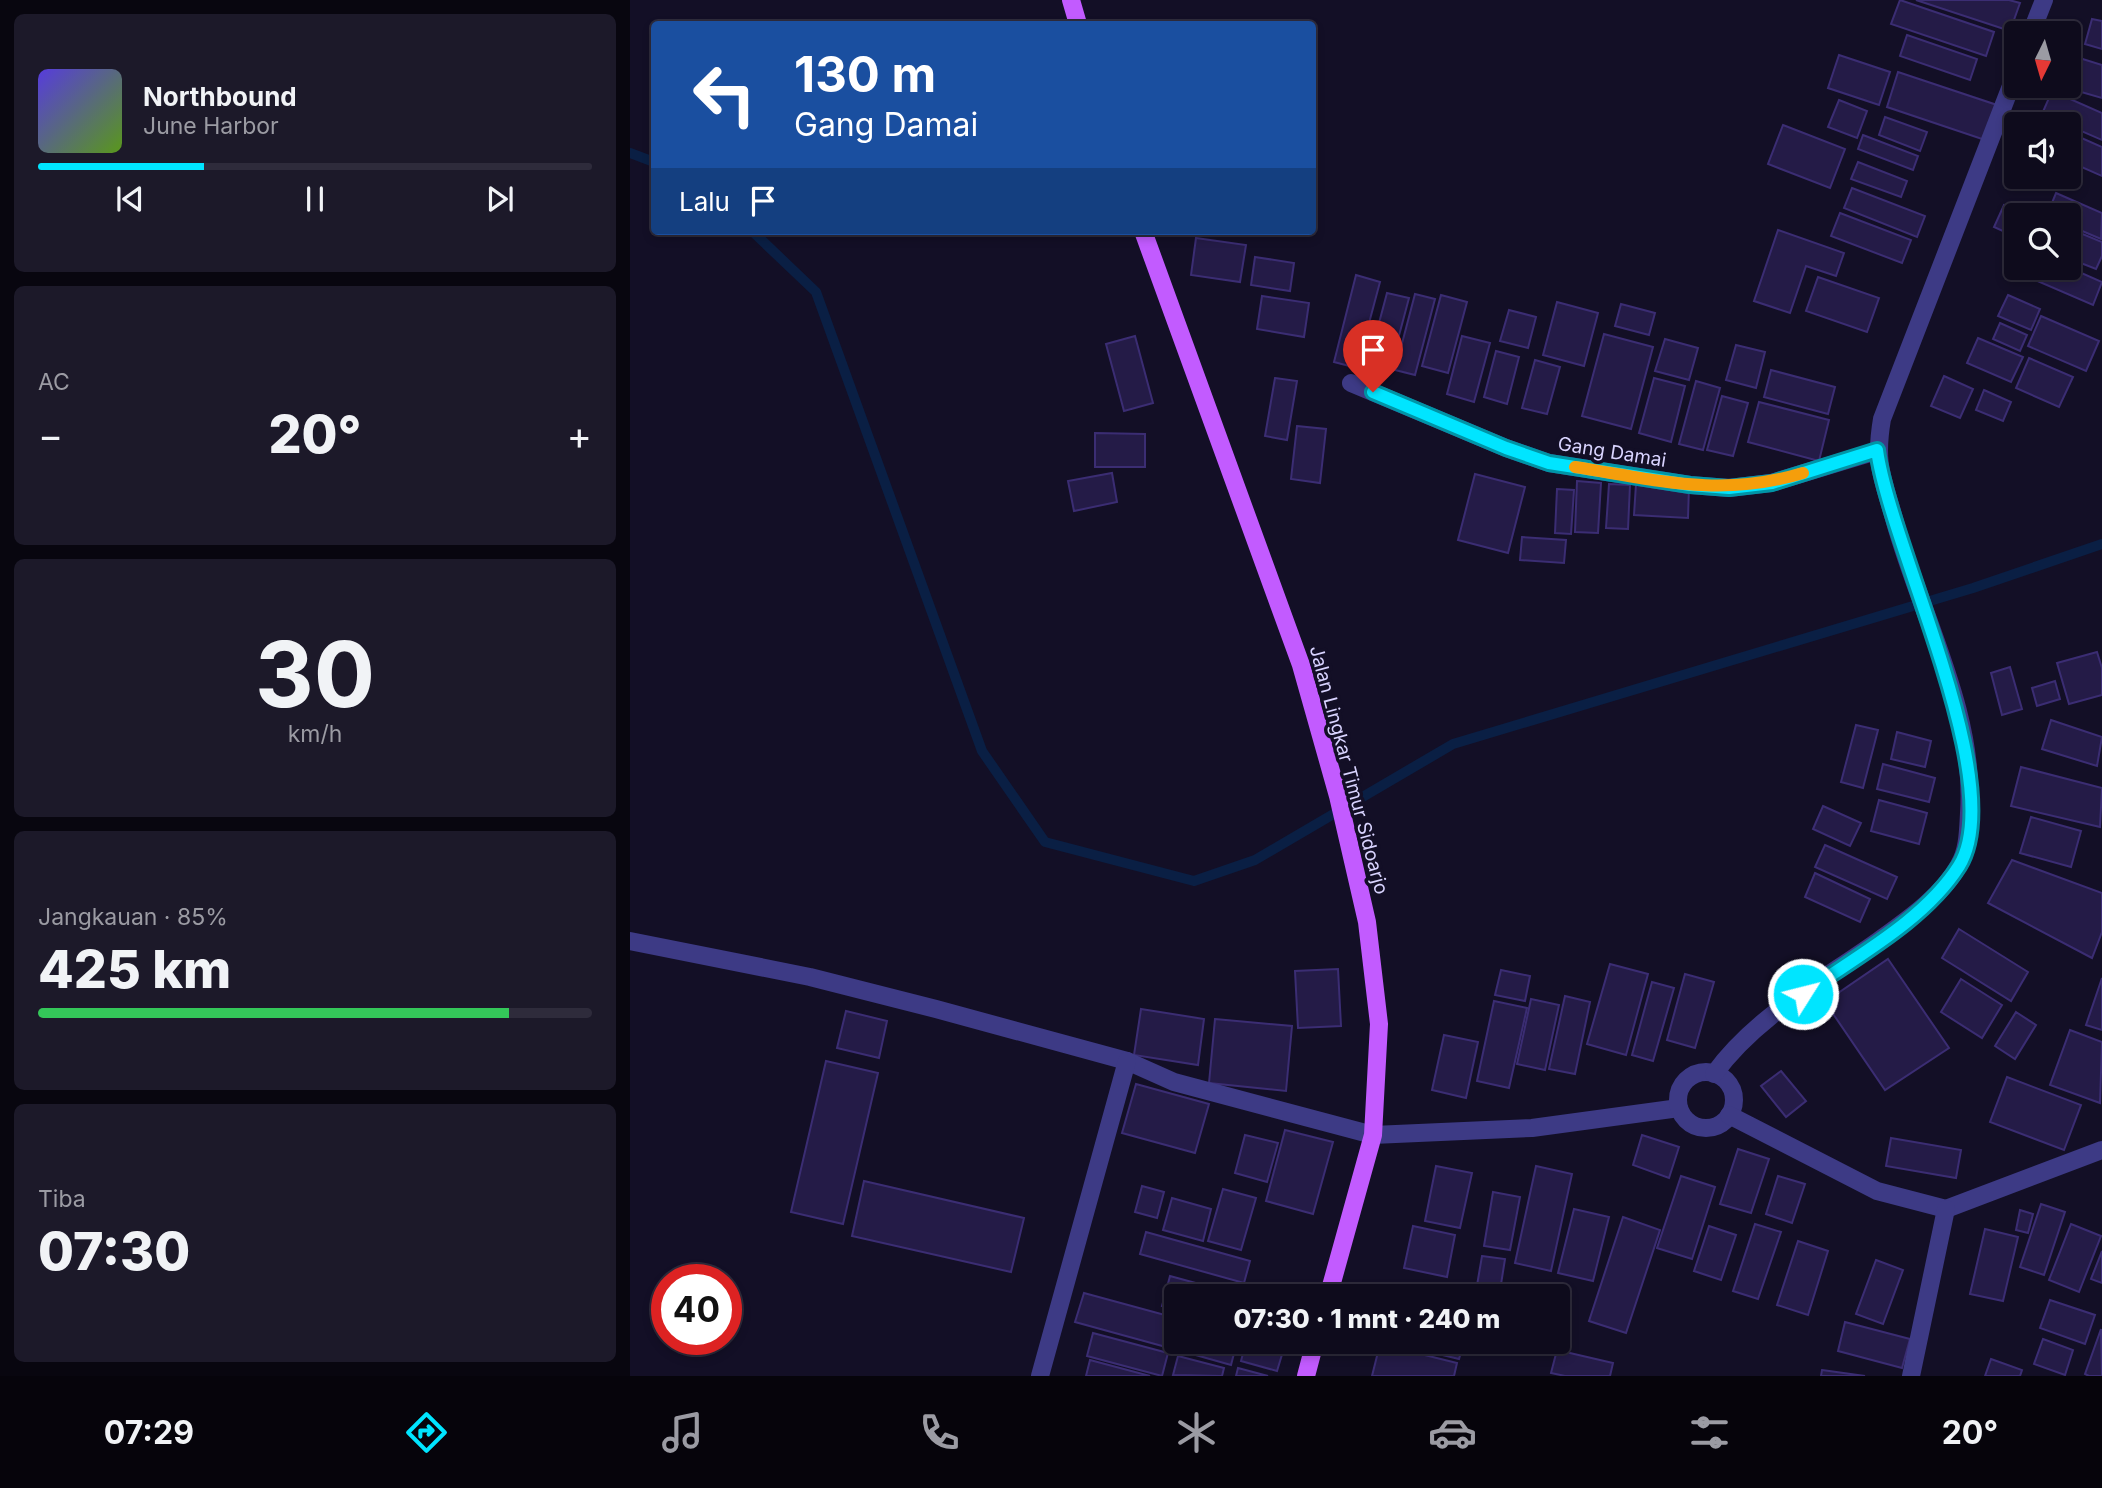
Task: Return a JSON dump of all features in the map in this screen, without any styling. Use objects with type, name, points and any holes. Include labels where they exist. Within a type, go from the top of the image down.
[{"type":"main road","points":[[1071,0],[1078,21]]},
{"type":"main road","name":"Jalan Lingkar Timur Sidoarjo","points":[[1144,235],[1209,420],[1301,665],[1338,796],[1367,922],[1379,1024],[1373,1135],[1332,1284]]},
{"type":"main road","points":[[1306,1376],[1312,1354]]},
{"type":"street","points":[[2036,21],[2044,0]]},
{"type":"street","points":[[1714,1074],[1767,1019],[1905,922],[1946,884],[1961,864],[1968,840],[1970,797],[1962,734],[1945,672],[1911,574],[1880,471],[1877,450],[1882,419],[2006,98]]},
{"type":"street","name":"Gang Damai","points":[[1351,383],[1506,448],[1549,463],[1690,485],[1729,488],[1772,483],[1877,450]]},
{"type":"street","points":[[630,940],[810,977],[1127,1060],[1174,1082],[1373,1135],[1532,1128],[1679,1108]]},
{"type":"street","points":[[1040,1376],[1127,1060]]},
{"type":"street","points":[[1702,1073],[1714,1074],[1732,1090],[1733,1103],[1729,1115],[1719,1125],[1705,1128],[1691,1125],[1679,1108],[1677,1099],[1685,1082],[1702,1073]]},
{"type":"street","points":[[1729,1115],[1877,1191],[1946,1209],[2102,1150]]},
{"type":"street","points":[[1911,1376],[1946,1209]]},
{"type":"building","points":[[1900,0],[1994,32],[1986,56],[1891,24]]},
{"type":"building","points":[[1916,0],[2009,0],[2020,3],[2014,21],[2004,21],[2004,29]]},
{"type":"building","points":[[2092,19],[2102,21],[2102,49],[2085,44]]},
{"type":"building","points":[[1907,35],[1977,59],[1970,80],[1900,56]]},
{"type":"building","points":[[1839,55],[1890,72],[1879,105],[1828,88]]},
{"type":"building","points":[[2081,58],[2102,65],[2102,98],[2081,92]]},
{"type":"building","points":[[1898,72],[2000,106],[1988,141],[1887,107]]},
{"type":"building","points":[[2049,98],[2068,98],[2102,113],[2102,140],[2081,131],[2081,112],[2043,112]]},
{"type":"building","points":[[1839,100],[1867,111],[1857,138],[1828,127]]},
{"type":"building","points":[[1885,117],[1927,132],[1920,151],[1879,135]]},
{"type":"building","points":[[1783,125],[1845,149],[1830,188],[1768,164]]},
{"type":"building","points":[[1863,135],[1918,156],[1913,170],[1858,149]]},
{"type":"building","points":[[2081,138],[2102,147],[2102,176],[2081,167]]},
{"type":"building","points":[[1858,162],[1907,181],[1901,197],[1851,179]]},
{"type":"building","points":[[1852,188],[1925,216],[1917,237],[1844,208]]},
{"type":"building","points":[[2056,193],[2079,203],[2052,203]]},
{"type":"building","points":[[2081,204],[2102,213],[2101,239],[2081,231]]},
{"type":"building","points":[[2004,205],[2004,232],[1994,227]]},
{"type":"building","points":[[1840,213],[1911,240],[1902,263],[1831,236]]},
{"type":"building","points":[[1778,230],[1844,253],[1836,276],[1806,266],[1790,313],[1754,301]]},
{"type":"building","points":[[2081,233],[2102,242],[2102,256],[2096,269],[2081,263]]},
{"type":"building","points":[[1196,238],[1246,245],[1240,282],[1191,275]]},
{"type":"building","points":[[1255,257],[1294,263],[1290,291],[1251,285]]},
{"type":"building","points":[[2081,273],[2102,282],[2093,305],[2035,280],[2081,280]]},
{"type":"building","points":[[1356,275],[1380,282],[1357,368],[1334,362]]},
{"type":"building","points":[[1818,277],[1879,298],[1867,332],[1806,311]]},
{"type":"building","points":[[1387,293],[1409,298],[1389,373],[1367,368]]},
{"type":"building","points":[[1415,294],[1435,299],[1415,375],[1395,370]]},
{"type":"building","points":[[1441,295],[1467,302],[1448,373],[1422,366]]},
{"type":"building","points":[[2008,295],[2040,309],[2031,330],[1998,316]]},
{"type":"building","points":[[1262,296],[1309,303],[1304,337],[1257,329]]},
{"type":"building","points":[[1557,302],[1598,313],[1584,366],[1543,355]]},
{"type":"building","points":[[1621,304],[1655,313],[1649,335],[1615,326]]},
{"type":"building","points":[[1509,310],[1536,317],[1528,348],[1500,341]]},
{"type":"building","points":[[2041,316],[2099,341],[2086,371],[2028,346]]},
{"type":"building","points":[[2000,323],[2027,335],[2020,351],[1993,339]]},
{"type":"building","points":[[1604,334],[1653,347],[1631,429],[1582,416]]},
{"type":"building","points":[[1135,336],[1153,403],[1124,411],[1106,344]]},
{"type":"building","points":[[1462,336],[1490,343],[1474,402],[1447,394]]},
{"type":"building","points":[[1978,338],[2023,357],[2011,382],[1967,363]]},
{"type":"building","points":[[1665,339],[1698,348],[1689,380],[1655,371]]},
{"type":"building","points":[[1736,345],[1765,352],[1756,388],[1726,380]]},
{"type":"building","points":[[1496,351],[1519,357],[1507,404],[1484,397]]},
{"type":"building","points":[[2029,358],[2073,377],[2059,407],[2016,388]]},
{"type":"building","points":[[1535,360],[1560,367],[1547,414],[1522,408]]},
{"type":"building","points":[[1771,370],[1835,387],[1828,414],[1764,397]]},
{"type":"building","points":[[1944,376],[1973,389],[1960,418],[1931,406]]},
{"type":"building","points":[[1275,378],[1297,381],[1287,440],[1265,436]]},
{"type":"building","points":[[1654,378],[1685,386],[1671,442],[1639,433]]},
{"type":"building","points":[[1696,381],[1720,388],[1703,450],[1679,444]]},
{"type":"building","points":[[1984,390],[2011,402],[2003,421],[1976,410]]},
{"type":"building","points":[[1722,396],[1748,403],[1733,456],[1707,450]]},
{"type":"building","points":[[1759,402],[1829,420],[1819,461],[1748,442]]},
{"type":"building","points":[[1297,426],[1326,429],[1320,483],[1291,479]]},
{"type":"building","points":[[1095,433],[1145,434],[1145,467],[1095,467]]},
{"type":"building","points":[[1112,473],[1117,502],[1074,511],[1068,481]]},
{"type":"building","points":[[1475,474],[1525,487],[1508,553],[1458,540]]},
{"type":"building","points":[[1577,481],[1601,483],[1598,533],[1575,532]]},
{"type":"building","points":[[1609,484],[1630,485],[1628,529],[1606,528]]},
{"type":"building","points":[[1636,484],[1689,487],[1688,518],[1634,515]]},
{"type":"building","points":[[1557,489],[1574,490],[1571,534],[1555,533]]},
{"type":"building","points":[[1522,537],[1566,540],[1564,563],[1520,560]]},
{"type":"building","points":[[2097,652],[2102,668],[2102,695],[2069,704],[2057,663]]},
{"type":"building","points":[[2010,667],[2022,709],[2002,715],[1991,673]]},
{"type":"building","points":[[2055,681],[2060,699],[2037,706],[2032,688]]},
{"type":"building","points":[[2051,720],[2102,737],[2097,766],[2042,749]]},
{"type":"building","points":[[1856,725],[1878,730],[1863,788],[1841,782]]},
{"type":"building","points":[[1897,732],[1931,741],[1925,767],[1891,759]]},
{"type":"building","points":[[1883,764],[1935,778],[1929,802],[1877,789]]},
{"type":"building","points":[[2021,767],[2102,788],[2100,827],[2011,806]]},
{"type":"building","points":[[1879,800],[1927,813],[1919,844],[1871,831]]},
{"type":"building","points":[[1823,806],[1861,823],[1850,846],[1813,829]]},
{"type":"building","points":[[2031,817],[2081,831],[2071,867],[2020,853]]},
{"type":"building","points":[[1825,845],[1897,877],[1887,899],[1815,867]]},
{"type":"building","points":[[2012,860],[2102,893],[2102,932],[2092,958],[1988,903]]},
{"type":"building","points":[[1815,873],[1870,899],[1860,922],[1805,897]]},
{"type":"building","points":[[1959,929],[2028,972],[2011,1001],[1942,958]]},
{"type":"building","points":[[1888,959],[1949,1048],[1885,1090],[1825,1002]]},
{"type":"building","points":[[1610,964],[1648,974],[1626,1055],[1587,1044]]},
{"type":"building","points":[[1338,969],[1341,1026],[1298,1028],[1295,971]]},
{"type":"building","points":[[1501,970],[1530,976],[1525,1001],[1495,995]]},
{"type":"building","points":[[1685,974],[1714,982],[1695,1048],[1667,1040]]},
{"type":"building","points":[[2102,978],[2102,1030],[2086,1025]]},
{"type":"building","points":[[1961,979],[2002,1005],[1982,1038],[1941,1012]]},
{"type":"building","points":[[1652,982],[1674,988],[1653,1061],[1632,1055]]},
{"type":"building","points":[[1565,996],[1590,1002],[1575,1074],[1549,1069]]},
{"type":"building","points":[[1531,999],[1559,1005],[1545,1070],[1517,1064]]},
{"type":"building","points":[[1494,1001],[1527,1008],[1509,1088],[1477,1081]]},
{"type":"building","points":[[1141,1009],[1204,1019],[1198,1065],[1134,1055]]},
{"type":"building","points":[[846,1011],[887,1021],[879,1058],[837,1048]]},
{"type":"building","points":[[2016,1012],[2036,1025],[2015,1059],[1995,1046]]},
{"type":"building","points":[[1215,1019],[1292,1026],[1286,1091],[1209,1083]]},
{"type":"building","points":[[2070,1030],[2102,1042],[2100,1103],[2050,1085]]},
{"type":"building","points":[[1444,1035],[1478,1042],[1466,1098],[1432,1090]]},
{"type":"building","points":[[826,1061],[878,1073],[843,1224],[791,1212]]},
{"type":"building","points":[[1781,1071],[1806,1101],[1786,1117],[1761,1086]]},
{"type":"building","points":[[2007,1077],[2081,1105],[2064,1150],[1990,1122]]},
{"type":"building","points":[[1136,1084],[1209,1104],[1195,1153],[1122,1133]]},
{"type":"building","points":[[1285,1130],[1333,1142],[1313,1214],[1266,1201]]},
{"type":"building","points":[[1245,1135],[1278,1143],[1267,1182],[1235,1173]]},
{"type":"building","points":[[1642,1135],[1679,1147],[1669,1178],[1633,1165]]},
{"type":"building","points":[[1891,1138],[1961,1150],[1956,1178],[1886,1166]]},
{"type":"building","points":[[1738,1149],[1769,1159],[1751,1213],[1720,1204]]},
{"type":"building","points":[[1436,1166],[1472,1173],[1460,1228],[1425,1221]]},
{"type":"building","points":[[1536,1166],[1572,1174],[1551,1271],[1515,1263]]},
{"type":"building","points":[[1681,1176],[1715,1187],[1692,1259],[1657,1248]]},
{"type":"building","points":[[1778,1176],[1805,1184],[1792,1223],[1766,1214]]},
{"type":"building","points":[[864,1181],[1024,1218],[1011,1272],[852,1236]]},
{"type":"building","points":[[1142,1186],[1164,1192],[1157,1218],[1135,1212]]},
{"type":"building","points":[[1223,1189],[1256,1198],[1241,1250],[1208,1241]]},
{"type":"building","points":[[1493,1192],[1520,1197],[1510,1250],[1484,1246]]},
{"type":"building","points":[[1172,1198],[1211,1209],[1203,1241],[1163,1230]]},
{"type":"building","points":[[2041,1204],[2065,1212],[2044,1275],[2020,1267]]},
{"type":"building","points":[[1574,1209],[1609,1217],[1593,1281],[1558,1273]]},
{"type":"building","points":[[2020,1210],[2033,1214],[2028,1233],[2016,1230]]},
{"type":"building","points":[[1623,1217],[1660,1230],[1626,1333],[1589,1321]]},
{"type":"building","points":[[1755,1224],[1781,1232],[1758,1299],[1733,1291]]},
{"type":"building","points":[[2071,1224],[2101,1236],[2079,1292],[2049,1280]]},
{"type":"building","points":[[1413,1226],[1455,1235],[1447,1277],[1404,1268]]},
{"type":"building","points":[[1709,1226],[1736,1235],[1721,1280],[1694,1271]]},
{"type":"building","points":[[1985,1229],[2018,1237],[2003,1301],[1970,1294]]},
{"type":"building","points":[[1146,1232],[1250,1261],[1244,1283],[1140,1254]]},
{"type":"building","points":[[1798,1241],[1828,1251],[1808,1315],[1777,1305]]},
{"type":"building","points":[[2102,1251],[2102,1283],[2091,1279]]},
{"type":"building","points":[[1482,1256],[1505,1259],[1501,1284],[1477,1284]]},
{"type":"building","points":[[1876,1260],[1903,1270],[1883,1324],[1856,1314]]},
{"type":"building","points":[[1170,1276],[1199,1284],[1168,1284]]},
{"type":"building","points":[[1084,1293],[1164,1315],[1164,1346],[1075,1322]]},
{"type":"building","points":[[2050,1300],[2095,1315],[2085,1344],[2040,1328]]},
{"type":"building","points":[[1845,1322],[1910,1339],[1902,1368],[1838,1351]]},
{"type":"building","points":[[2101,1329],[2102,1376],[2089,1376],[2085,1374]]},
{"type":"building","points":[[1093,1333],[1168,1354],[1162,1376],[1087,1356]]},
{"type":"building","points":[[2043,1339],[2073,1350],[2065,1375],[2034,1364]]},
{"type":"building","points":[[1570,1353],[1613,1363],[1610,1376],[1565,1376],[1551,1373],[1556,1354]]},
{"type":"building","points":[[1192,1354],[1234,1354],[1231,1365]]},
{"type":"building","points":[[1243,1354],[1282,1354],[1277,1371],[1241,1361]]},
{"type":"building","points":[[1378,1354],[1421,1354],[1457,1363],[1454,1376],[1372,1376]]},
{"type":"building","points":[[1438,1354],[1460,1354],[1459,1359]]},
{"type":"building","points":[[1178,1356],[1224,1368],[1222,1376],[1173,1375]]},
{"type":"building","points":[[1991,1359],[2022,1370],[2020,1376],[1985,1376]]},
{"type":"building","points":[[1090,1360],[1150,1376],[1086,1376]]},
{"type":"building","points":[[1238,1368],[1268,1376],[1236,1376]]},
{"type":"building","points":[[1822,1370],[1865,1376],[1821,1376]]},
{"type":"waterway","points":[[630,153],[651,161]]},
{"type":"waterway","points":[[756,235],[816,292],[982,751],[1045,842],[1194,881],[1255,860],[1453,744],[1973,588],[2102,544]]},
{"type":"slow traffic","points":[[1575,467],[1690,485],[1729,488],[1772,483],[1803,473]]},
{"type":"route","points":[[1373,392],[1506,448],[1549,463],[1690,485],[1729,488],[1772,483],[1877,450],[1880,471],[1902,546],[1945,672],[1962,734],[1970,797],[1968,840],[1961,864],[1946,884],[1905,922],[1803,994]]}]
